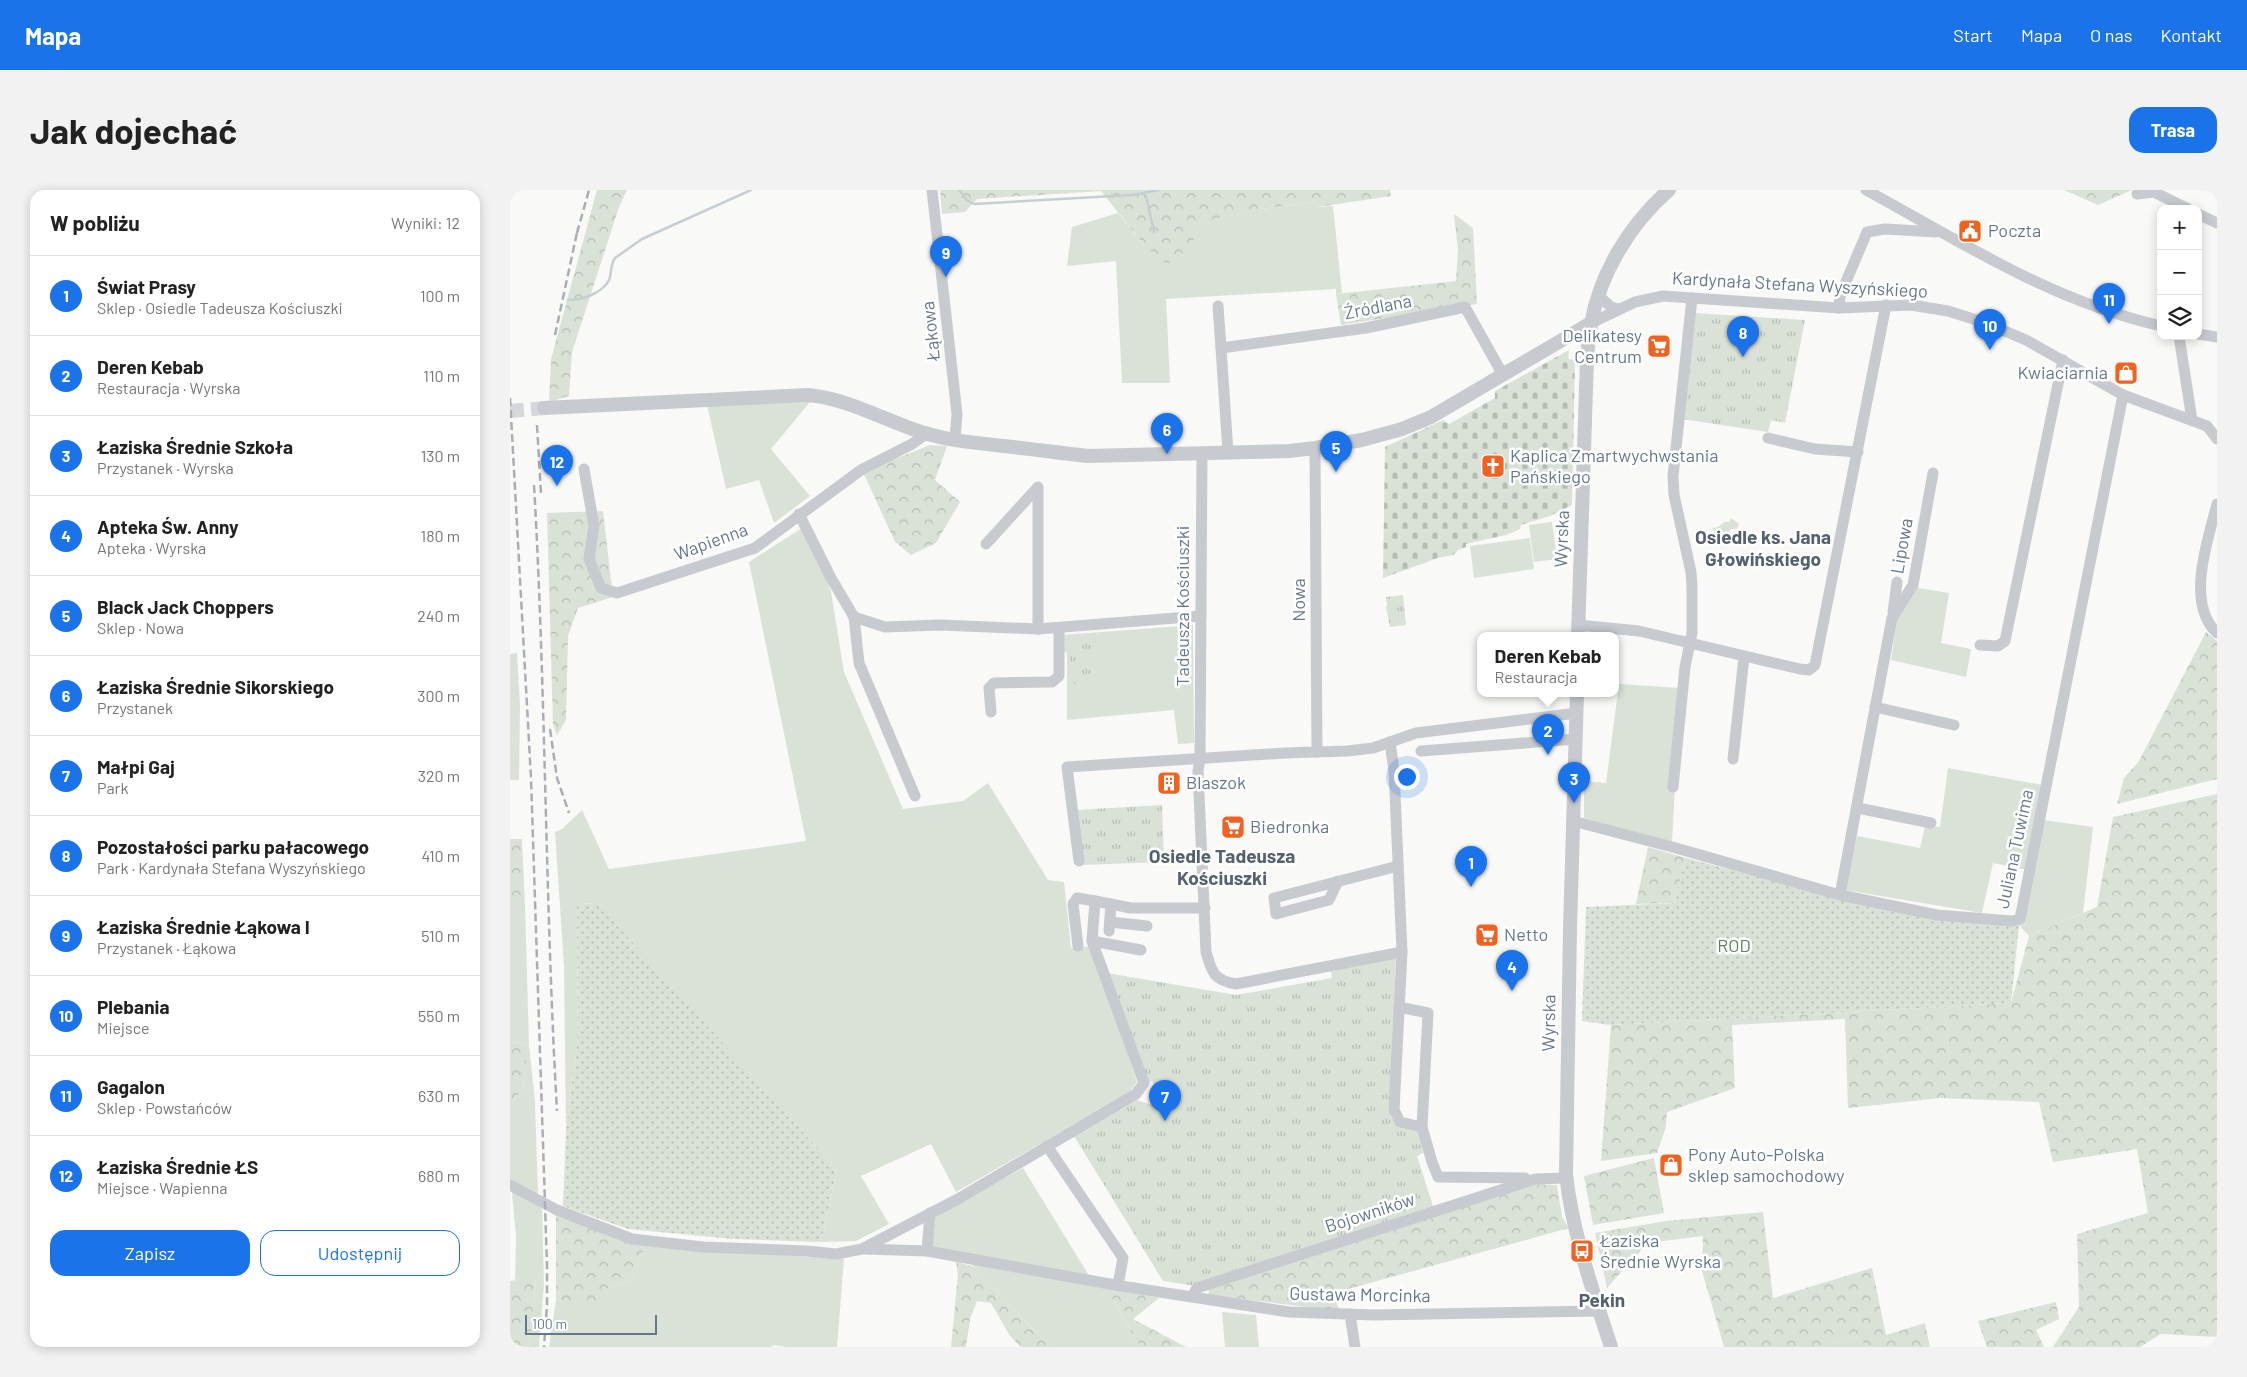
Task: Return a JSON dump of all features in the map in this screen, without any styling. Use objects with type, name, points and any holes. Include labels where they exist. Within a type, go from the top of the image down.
[{"type":"street","name":"Łąkowa","points":[[932,190],[957,414],[955,439]]},
{"type":"street","name":"Wyrska","points":[[1578,631],[1588,349],[1591,323],[1608,271],[1620,248],[1641,219],[1669,190]]},
{"type":"street","points":[[1866,190],[1984,258],[2065,296],[2123,317],[2157,325]]},
{"type":"street","points":[[2137,194],[2154,192],[2180,205]]},
{"type":"street","points":[[2202,216],[2217,223]]},
{"type":"street","points":[[1839,308],[1840,296],[1867,232],[1885,228],[1940,232]]},
{"type":"street","points":[[1599,296],[1611,307],[1619,309]]},
{"type":"street","name":"Kardynała Stefana Wyszyńskiego","points":[[1591,323],[1619,309],[1652,298],[1692,298],[1839,308],[1911,305],[1948,311],[1983,322],[2026,340],[2123,395],[2207,426],[2217,439]]},
{"type":"street","points":[[1673,787],[1689,644],[1692,633],[1691,572],[1674,495],[1673,476],[1692,298]]},
{"type":"street","points":[[1578,631],[1640,630],[1689,644],[1800,669],[1809,670],[1814,665],[1886,305]]},
{"type":"street","points":[[1218,306],[1228,452]]},
{"type":"street","name":"Źródlana","points":[[1221,348],[1366,328],[1465,307],[1503,375]]},
{"type":"street","points":[[544,408],[808,395],[827,397],[848,403],[926,434],[1088,456],[1316,448],[1362,440],[1402,429],[1432,417],[1591,323]]},
{"type":"street","points":[[2202,335],[2217,337]]},
{"type":"street","points":[[2180,340],[2192,420]]},
{"type":"street","points":[[1526,361],[1534,360],[1565,343],[1581,343],[1588,349]]},
{"type":"street","points":[[1980,645],[1998,646],[2005,642],[2063,360]]},
{"type":"street","name":"Juliana Tuwima","points":[[1573,821],[1840,895],[1937,915],[2012,921],[2020,919],[2123,395]]},
{"type":"street","name":"Wapienna","points":[[584,469],[594,526],[589,559],[601,588],[617,593],[755,548],[861,470],[912,444],[926,434]]},
{"type":"street","points":[[1768,438],[1815,449],[1858,452]]},
{"type":"street","name":"Nowa","points":[[1316,448],[1317,752]]},
{"type":"street","name":"Tadeusza Kościuszki","points":[[1200,759],[1202,453]]},
{"type":"street","name":"Lipowa","points":[[1840,895],[1858,808],[1892,618],[1913,585],[1933,473]]},
{"type":"street","points":[[986,544],[1038,487],[1038,629]]},
{"type":"street","points":[[2217,504],[2200,591],[2206,616],[2217,633]]},
{"type":"street","points":[[799,514],[831,578],[854,617],[859,663],[915,796]]},
{"type":"street","points":[[1892,618],[1897,582]]},
{"type":"street","points":[[854,617],[885,627],[940,625],[1038,629],[1200,616]]},
{"type":"street","points":[[991,712],[989,688],[994,683],[1052,682],[1058,676],[1059,628]]},
{"type":"street","points":[[1732,759],[1744,657]]},
{"type":"street","name":"Wyrska","points":[[1578,697],[1566,1088],[1566,1178],[1570,1204],[1611,1347]]},
{"type":"street","points":[[1875,707],[1954,725]]},
{"type":"street","points":[[1079,861],[1067,767],[1373,748],[1416,733],[1577,713]]},
{"type":"street","points":[[1421,750],[1576,739]]},
{"type":"street","points":[[1390,742],[1394,771],[1402,952],[1394,1110],[1400,1122],[1422,1127]]},
{"type":"street","points":[[1200,759],[1198,781],[1206,952],[1211,970],[1221,981],[1236,984],[1402,952]]},
{"type":"street","points":[[1858,808],[1930,824]]},
{"type":"street","points":[[1338,881],[1329,900],[1276,914],[1274,898],[1338,881],[1398,866]]},
{"type":"street","points":[[1078,946],[1073,904],[1077,898],[1131,908],[1205,908]]},
{"type":"street","points":[[510,1185],[557,1210],[632,1239],[703,1247],[836,1254],[862,1249],[930,1213],[1136,1094],[1144,1083],[1092,941],[1095,900]]},
{"type":"street","points":[[1111,904],[1109,927],[1147,926]]},
{"type":"street","points":[[1092,941],[1141,950]]},
{"type":"street","points":[[1399,1007],[1428,1013],[1422,1127],[1438,1177],[1535,1179]]},
{"type":"street","points":[[1047,1146],[1123,1258],[1119,1285]]},
{"type":"street","name":"Bojowników","points":[[1192,1296],[1197,1288],[1449,1205],[1535,1179],[1566,1178]]},
{"type":"street","points":[[928,1251],[930,1213]]},
{"type":"street","name":"Gustawa Morcinka","points":[[862,1249],[928,1251],[1119,1285],[1289,1312],[1350,1314],[1600,1311]]},
{"type":"street","points":[[1350,1314],[1355,1347]]},
{"type":"green space","points":[[597,190],[627,190],[619,207],[572,352],[569,396],[549,402],[551,359]]},
{"type":"green space","points":[[940,190],[1390,190],[1391,196],[1318,207],[1315,202],[1261,209],[1193,224],[1194,242],[1174,262],[1166,264],[1144,245],[1101,191],[977,199],[965,212],[942,214]]},
{"type":"green space","points":[[2064,190],[2132,190],[2098,205]]},
{"type":"green space","points":[[1315,202],[1318,207],[1333,206],[1342,293],[1336,294],[1336,289],[1166,299],[1170,383],[1122,383],[1116,261],[1067,266],[1072,227],[1118,213],[1144,245],[1192,224],[1261,209]]},
{"type":"green space","points":[[1454,214],[1473,228],[1477,304],[1341,325],[1336,294],[1456,281],[1458,250]]},
{"type":"green space","points":[[1695,313],[1805,320],[1785,423],[1771,420],[1768,432],[1682,419]]},
{"type":"green space","points":[[1569,350],[1568,359],[1575,360],[1572,505],[1550,516],[1521,525],[1520,529],[1506,535],[1466,544],[1466,547],[1458,550],[1453,555],[1438,558],[1383,578],[1385,447],[1443,420],[1449,424],[1495,398],[1495,391]]},
{"type":"green space","points":[[810,402],[771,449],[810,496],[774,523],[759,480],[726,489],[707,405]]},
{"type":"green space","points":[[930,445],[947,446],[935,480],[960,502],[936,543],[911,555],[895,542],[863,472]]},
{"type":"green space","points":[[603,511],[613,597],[578,608],[568,636],[566,720],[557,735],[553,725],[547,513]]},
{"type":"green space","points":[[1731,518],[1739,524],[1737,529],[1730,529],[1729,536],[1716,536],[1712,528],[1718,527],[1724,522],[1729,522]]},
{"type":"green space","points":[[1552,522],[1557,559],[1534,562],[1529,525]]},
{"type":"green space","points":[[805,526],[831,592],[844,672],[903,809],[963,801],[988,783],[1048,880],[1064,882],[1071,948],[1091,946],[1137,1082],[1129,1093],[956,1192],[931,1144],[861,1176],[889,1224],[856,1241],[821,1242],[837,1170],[596,903],[577,904],[578,1037],[566,1129],[564,966],[555,832],[562,829],[582,810],[609,869],[806,841],[749,562]]},
{"type":"green space","points":[[1530,538],[1534,569],[1474,578],[1470,546]]},
{"type":"green space","points":[[1918,588],[1949,593],[1941,643],[1971,649],[1966,677],[1891,660],[1900,599]]},
{"type":"green space","points":[[1403,595],[1406,625],[1390,627],[1386,597]]},
{"type":"green space","points":[[1193,625],[1194,743],[1178,744],[1174,710],[1067,720],[1067,653],[1061,650],[1062,635]]},
{"type":"green space","points":[[2206,632],[2217,641],[2217,779],[2117,804],[2124,778],[2139,761]]},
{"type":"green space","points":[[1094,639],[1097,682],[1072,684],[1069,641]]},
{"type":"green space","points":[[517,653],[520,706],[519,780],[510,780],[510,654]]},
{"type":"green space","points":[[1619,684],[1680,688],[1672,844],[1584,818],[1584,781],[1606,783],[1617,697],[1619,697]]},
{"type":"green space","points":[[1948,768],[2043,785],[2027,870],[1993,863],[1982,913],[1845,890],[1857,836],[1920,848],[1925,826],[1940,827]]},
{"type":"green space","points":[[2217,794],[2217,1337],[2161,1334],[2140,1347],[2053,1347],[2079,1307],[2077,1234],[2148,1213],[2137,1149],[2053,1162],[2039,1102],[1940,1098],[1848,1108],[1845,1019],[1732,1025],[1735,1088],[1667,1112],[1666,1127],[1657,1153],[1601,1161],[1611,1025],[2011,1003],[2029,936],[2097,907],[2113,817]]},
{"type":"green space","points":[[1162,805],[1164,862],[1083,865],[1076,810]]},
{"type":"green space","points":[[2043,820],[2093,827],[2083,913],[2029,936],[2019,925]]},
{"type":"green space","points":[[510,839],[522,839],[525,906],[510,906]]},
{"type":"green space","points":[[1648,847],[1686,858],[1674,903],[1636,904]]},
{"type":"green space","name":"ROD","points":[[1686,858],[1840,898],[2019,925],[2011,1003],[1611,1025],[1582,1021],[1586,907],[1674,903]]},
{"type":"green space","points":[[597,903],[837,1170],[821,1242],[733,1239],[628,1229],[563,1206],[566,1129],[578,1037],[577,904]]},
{"type":"green space","points":[[510,906],[525,906],[529,1044],[510,1042]]},
{"type":"green space","points":[[1396,956],[1390,1116],[1397,1126],[1419,1131],[1423,1153],[1417,1156],[1433,1206],[1196,1286],[1163,1281],[1074,1136],[1137,1100],[1149,1104],[1160,1099],[1152,1081],[1146,1083],[1107,973],[1236,995],[1332,978],[1331,971]]},
{"type":"green space","points":[[510,1042],[529,1044],[522,1089],[510,1109]]},
{"type":"green space","points":[[529,1044],[535,1102],[538,1195],[510,1181],[510,1109],[522,1089]]},
{"type":"green space","points":[[1654,1158],[1664,1213],[1593,1225],[1584,1176]]},
{"type":"green space","points":[[1023,1168],[1088,1274],[1106,1288],[1140,1347],[1050,1347],[973,1266],[968,1254],[931,1248],[933,1216]]},
{"type":"green space","points":[[1532,1184],[1557,1185],[1562,1217],[1569,1228],[1334,1293],[1339,1311],[1208,1295],[1210,1288]]},
{"type":"green space","points":[[512,1192],[542,1207],[544,1284],[539,1347],[528,1347],[532,1328],[536,1278],[515,1280],[516,1237]]},
{"type":"green space","points":[[1763,1212],[1773,1298],[1872,1268],[1886,1335],[1925,1323],[1930,1347],[1869,1347],[1855,1336],[1820,1347],[1724,1347],[1702,1271],[1703,1236],[1647,1243],[1607,1288],[1595,1233],[1666,1221]]},
{"type":"green space","points":[[556,1216],[645,1246],[631,1279],[606,1289],[596,1306],[556,1300]]},
{"type":"green space","points":[[645,1246],[844,1259],[837,1347],[786,1347],[774,1345],[771,1347],[549,1347],[556,1300],[596,1305],[606,1289],[631,1279]]},
{"type":"green space","points":[[956,1262],[973,1266],[1050,1347],[1021,1347],[1010,1336],[991,1303],[977,1301],[970,1319],[966,1347],[951,1347],[958,1274]]},
{"type":"green space","points":[[536,1277],[532,1328],[528,1347],[510,1347],[510,1281]]},
{"type":"green space","points":[[1106,1288],[1159,1298],[1133,1319],[1186,1347],[1140,1347]]},
{"type":"green space","points":[[2056,1302],[2059,1319],[2036,1330],[2044,1347],[1987,1347],[1978,1321]]},
{"type":"green space","points":[[1222,1312],[1256,1315],[1259,1347],[1225,1347]]},
{"type":"green space","points":[[1855,1336],[1869,1347],[1820,1347]]},
{"type":"waterway","points":[[568,300],[585,297],[606,285],[615,258],[642,239],[751,190]]},
{"type":"waterway","points":[[959,190],[967,200],[974,204],[1132,195],[1159,190]]},
{"type":"waterway","points":[[1143,194],[1146,196],[1154,232]]},
{"type":"tunnel","points":[[510,411],[544,408]]},
{"type":"railway","points":[[577,233],[589,190]]},
{"type":"railway","points":[[555,335],[578,228]]},
{"type":"railway","points":[[510,398],[531,778],[547,1265],[544,1347]]},
{"type":"railway","points":[[537,425],[541,494]]},
{"type":"railway","points":[[534,485],[557,1111]]},
{"type":"railway","points":[[550,729],[557,778],[569,813]]},
{"type":"place","name":"Poczta","points":[[1970,231]]},
{"type":"place","name":"Łaziska Średnie Łąkowa I","points":[[946,277]]},
{"type":"place","name":"Gagalon","points":[[2109,324]]},
{"type":"place","name":"Delikatesy Centrum","points":[[1659,346]]},
{"type":"place","name":"Plebania","points":[[1990,350]]},
{"type":"place","name":"Pozostałości parku pałacowego","points":[[1743,357]]},
{"type":"place","name":"Kwiaciarnia","points":[[2126,373]]},
{"type":"place","name":"Łaziska Średnie Sikorskiego","points":[[1167,454]]},
{"type":"place","name":"Kaplica Zmartwychwstania Pańskiego","points":[[1493,466]]},
{"type":"place","name":"Black Jack Choppers","points":[[1336,472]]},
{"type":"place","name":"Łaziska Średnie ŁS","points":[[557,486]]},
{"type":"place","name":"Deren Kebab","points":[[1548,755]]},
{"type":"place","name":"Blaszok","points":[[1169,783]]},
{"type":"place","name":"Łaziska Średnie Szkoła","points":[[1574,803]]},
{"type":"place","name":"Biedronka","points":[[1233,827]]},
{"type":"place","name":"Świat Prasy","points":[[1471,887]]},
{"type":"place","name":"Netto","points":[[1487,935]]},
{"type":"place","name":"Apteka Św. Anny","points":[[1512,991]]},
{"type":"place","name":"Małpi Gaj","points":[[1165,1121]]},
{"type":"place","name":"Pony Auto-Polska sklep samochodowy","points":[[1671,1165]]},
{"type":"place","name":"Łaziska Średnie Wyrska","points":[[1582,1251]]},
{"type":"district","name":"Osiedle ks. Jana Głowińskiego","points":[[1763,548]]},
{"type":"district","name":"Osiedle Tadeusza Kościuszki","points":[[1222,867]]},
{"type":"district","name":"Pekin","points":[[1602,1300]]}]
